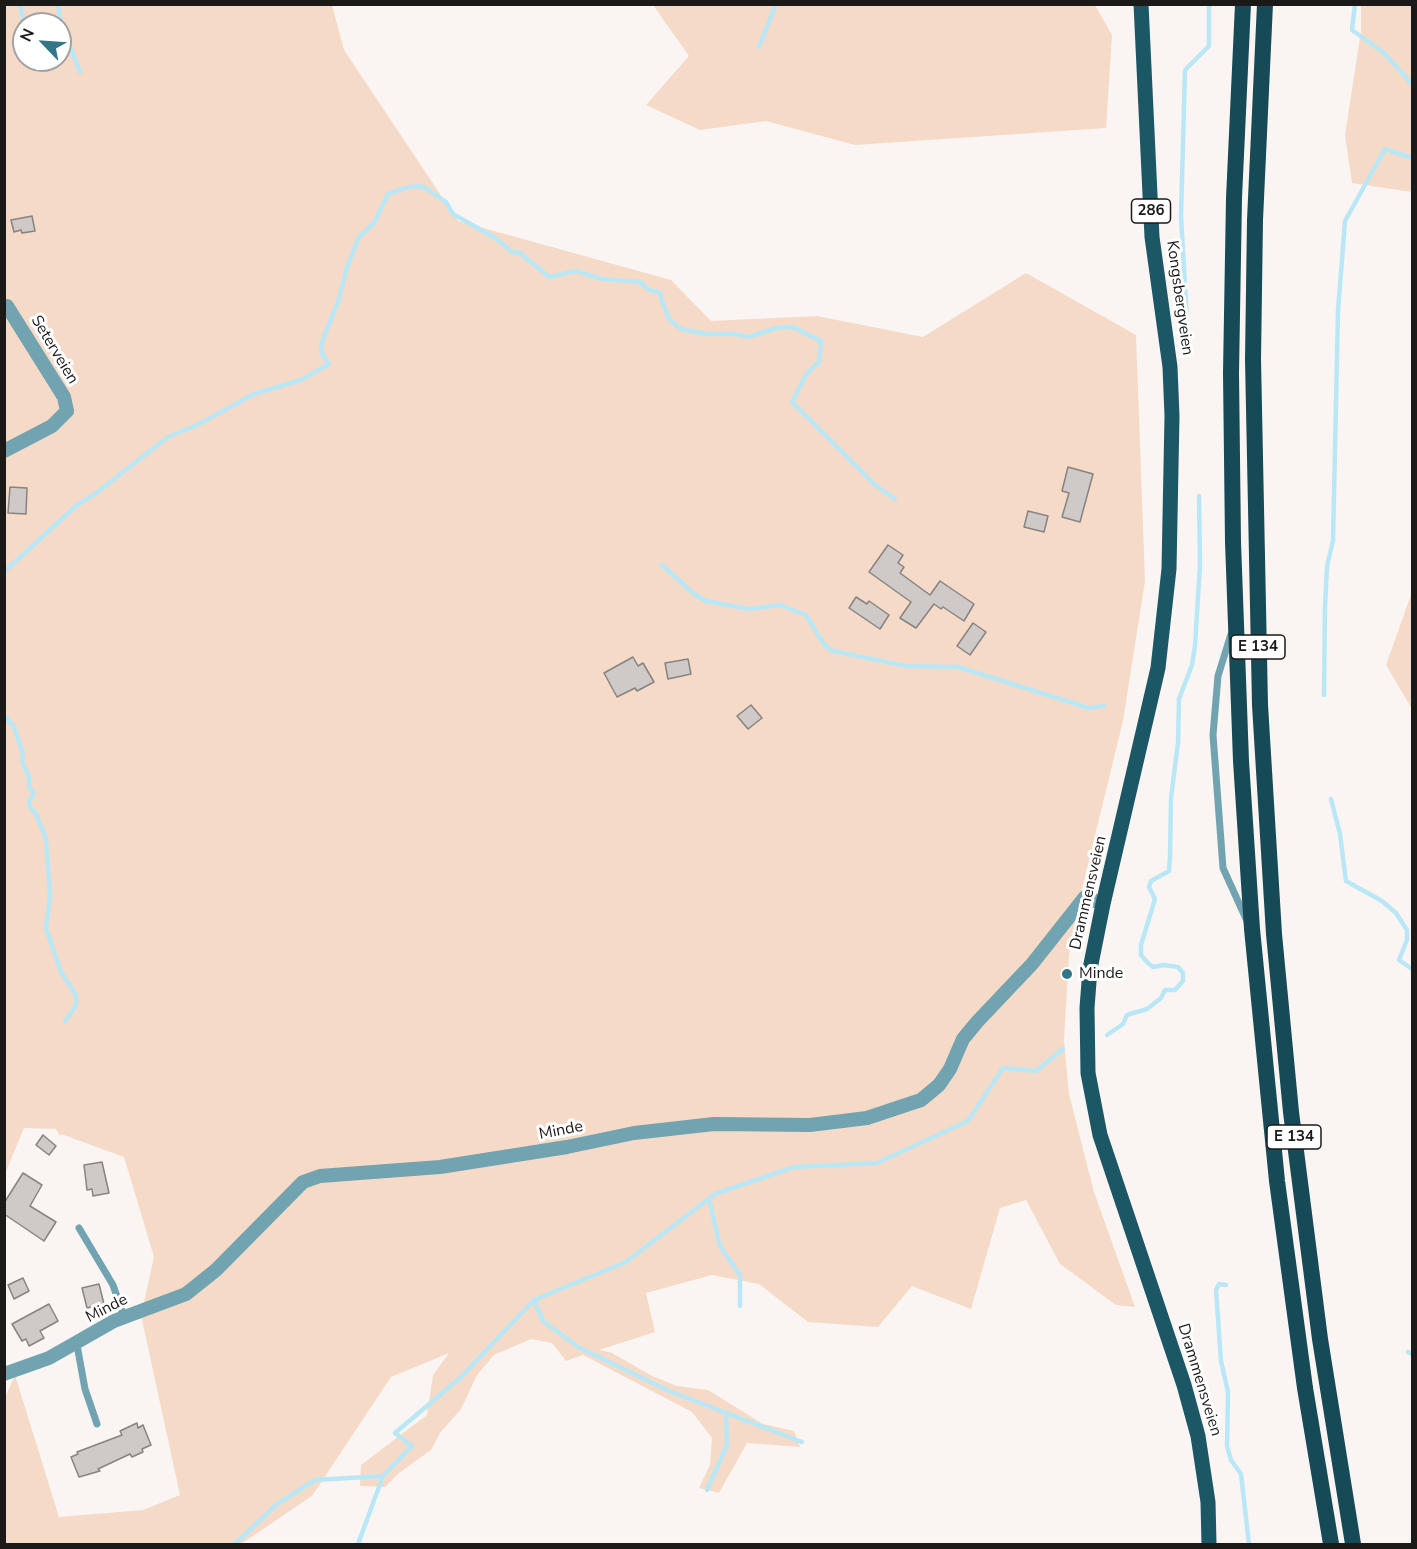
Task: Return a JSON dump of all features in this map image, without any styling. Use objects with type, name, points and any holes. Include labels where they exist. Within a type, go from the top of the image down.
[{"type":"highway","name":"E 134","points":[[1243,4],[1234,175],[1231,340],[1235,623],[1252,929],[1280,1203],[1305,1388],[1331,1545]]},
{"type":"highway","name":"E 134","points":[[1265,4],[1255,220],[1253,349],[1260,705],[1274,934],[1290,1101],[1320,1339],[1353,1545]]},
{"type":"highway","name":"E 134","points":[[1347,1510],[1363,1545]]},
{"type":"main road","name":"Kongsbergveien","points":[[1141,4],[1152,237],[1168,354],[1172,416]]},
{"type":"main road","name":"Drammensveien","points":[[1172,416],[1169,569],[1162,635],[1130,795],[1103,904],[1090,969],[1087,1008],[1088,1073],[1092,1102],[1110,1169],[1184,1385],[1198,1436],[1208,1502],[1209,1545]]},
{"type":"street","name":"Seterveien","points":[[4,451],[52,426],[67,411],[64,396],[7,306]]},
{"type":"street","name":"Minde","points":[[4,1374],[25,1369],[124,1317],[186,1294],[216,1270],[303,1182],[320,1176],[440,1167],[567,1148],[634,1133],[714,1124],[810,1125],[867,1118],[921,1100],[939,1085],[950,1069],[963,1039],[1032,964],[1085,897],[1103,904]]},
{"type":"lane","points":[[1235,623],[1221,661],[1215,694],[1213,735],[1223,868],[1252,929]]},
{"type":"lane","points":[[79,1228],[112,1285],[124,1317]]},
{"type":"lane","points":[[76,1344],[85,1389],[97,1424]]},
{"type":"shaded area","points":[[5,5],[332,5],[344,50],[458,221],[671,280],[711,321],[817,316],[923,337],[1026,273],[1136,335],[1145,581],[1123,721],[1080,897],[1069,955],[1064,1041],[1069,1094],[1094,1192],[1135,1307],[1116,1305],[1060,1264],[1026,1200],[1000,1208],[971,1309],[912,1286],[878,1327],[808,1322],[759,1284],[712,1275],[646,1293],[655,1332],[599,1350],[612,1353],[652,1376],[677,1386],[708,1390],[763,1424],[794,1431],[800,1447],[747,1443],[719,1493],[699,1488],[710,1465],[712,1438],[692,1412],[583,1355],[566,1361],[552,1343],[531,1339],[494,1355],[477,1375],[461,1409],[440,1433],[431,1450],[399,1473],[385,1487],[360,1486],[361,1465],[427,1415],[433,1375],[449,1353],[391,1377],[312,1496],[241,1544],[5,1544],[5,1398],[15,1375],[59,1517],[143,1510],[180,1495],[141,1315],[154,1257],[124,1157],[61,1134],[60,1136],[56,1129],[24,1128],[5,1174]]},
{"type":"shaded area","points":[[653,5],[1095,5],[1112,35],[1106,128],[855,145],[766,121],[700,130],[646,105],[689,56]]},
{"type":"shaded area","points":[[1361,5],[1412,5],[1412,192],[1352,183],[1345,135],[1361,31]]},
{"type":"shaded area","points":[[1412,592],[1412,709],[1386,665]]},
{"type":"building","points":[[32,216],[35,231],[14,232],[11,220]]},
{"type":"building","points":[[1068,467],[1093,474],[1080,522],[1062,517],[1069,493],[1062,491]]},
{"type":"building","points":[[10,487],[27,488],[26,514],[8,513]]},
{"type":"building","points":[[1028,511],[1048,516],[1044,532],[1024,527]]},
{"type":"building","points":[[888,545],[903,555],[898,563],[904,567],[900,573],[930,595],[940,581],[974,604],[964,621],[943,607],[941,609],[934,604],[916,628],[900,618],[911,602],[869,572]]},
{"type":"building","points":[[856,597],[867,604],[869,601],[889,615],[880,629],[849,608]]},
{"type":"building","points":[[973,623],[986,632],[970,655],[957,646]]},
{"type":"building","points":[[633,657],[638,666],[643,663],[654,682],[637,691],[635,688],[617,697],[604,673]]},
{"type":"building","points":[[688,659],[691,674],[668,679],[665,663]]},
{"type":"building","points":[[751,705],[762,718],[748,729],[737,716]]},
{"type":"building","points":[[43,1135],[56,1146],[49,1155],[36,1145]]},
{"type":"building","points":[[102,1162],[109,1193],[93,1196],[92,1189],[87,1190],[84,1165]]},
{"type":"building","points":[[23,1173],[42,1185],[30,1206],[56,1222],[44,1241],[4,1214],[4,1203]]},
{"type":"building","points":[[23,1278],[29,1291],[14,1299],[8,1285]]},
{"type":"building","points":[[99,1284],[104,1304],[87,1308],[82,1288]]},
{"type":"building","points":[[49,1304],[58,1321],[40,1331],[44,1338],[29,1346],[26,1339],[22,1341],[12,1324]]},
{"type":"building","points":[[137,1423],[138,1428],[143,1425],[151,1445],[132,1457],[130,1454],[98,1469],[100,1471],[79,1477],[71,1457],[78,1454],[77,1452],[122,1435],[120,1431]]},
{"type":"waterway","points":[[20,4],[22,12]]},
{"type":"waterway","points":[[58,4],[60,20],[80,72]]},
{"type":"waterway","points":[[759,47],[776,4]]},
{"type":"waterway","points":[[1187,320],[1181,216],[1185,70],[1209,46],[1209,4]]},
{"type":"waterway","points":[[1355,4],[1352,30],[1384,53],[1412,84]]},
{"type":"waterway","points":[[1324,695],[1327,566],[1333,541],[1338,311],[1345,221],[1385,149],[1412,158]]},
{"type":"waterway","points":[[4,572],[77,505],[95,494],[168,437],[197,425],[254,394],[301,380],[329,364],[321,352],[322,342],[359,237],[374,223],[388,194],[409,187],[421,186],[446,202],[453,214],[495,238],[512,252],[520,253],[549,277],[576,271],[602,279],[640,282],[649,290],[659,292],[669,319],[681,329],[706,334],[736,334],[748,337],[777,328],[793,327],[821,341],[819,362],[807,373],[792,402],[875,485],[895,499]]},
{"type":"waterway","points":[[1107,1035],[1123,1024],[1127,1015],[1147,1009],[1161,998],[1165,990],[1175,990],[1183,981],[1183,973],[1178,967],[1164,965],[1153,967],[1148,963],[1141,955],[1141,945],[1155,899],[1149,887],[1151,881],[1169,871],[1171,798],[1178,743],[1179,699],[1192,665],[1195,646],[1200,565],[1199,496]]},
{"type":"waterway","points":[[662,565],[694,594],[706,601],[749,609],[780,605],[806,615],[825,646],[833,651],[906,666],[958,667],[1089,708],[1104,706]]},
{"type":"waterway","points":[[4,715],[14,727],[23,754],[22,761],[29,777],[29,787],[34,793],[29,801],[31,809],[35,812],[46,838],[50,896],[46,928],[61,972],[76,995],[76,1006],[65,1021]]},
{"type":"waterway","points":[[1331,799],[1340,834],[1346,881],[1382,901],[1396,913],[1407,930],[1407,940],[1399,960],[1412,969]]},
{"type":"waterway","points":[[235,1544],[277,1504],[315,1480],[383,1476],[412,1446],[395,1433],[460,1378],[534,1300],[626,1262],[715,1194],[794,1167],[877,1163],[968,1121],[1003,1068],[1036,1071],[1063,1049]]},
{"type":"waterway","points":[[709,1199],[720,1246],[740,1275],[740,1306]]},
{"type":"waterway","points":[[1226,1285],[1219,1284],[1216,1290],[1221,1361],[1228,1392],[1227,1446],[1231,1460],[1241,1474],[1249,1544]]},
{"type":"waterway","points":[[534,1300],[543,1321],[578,1347],[669,1391],[802,1442]]},
{"type":"waterway","points":[[1408,1352],[1412,1354]]},
{"type":"waterway","points":[[707,1490],[727,1445],[726,1413]]},
{"type":"waterway","points":[[358,1544],[383,1476]]},
{"type":"place","name":"Minde","points":[[1067,974]]}]
